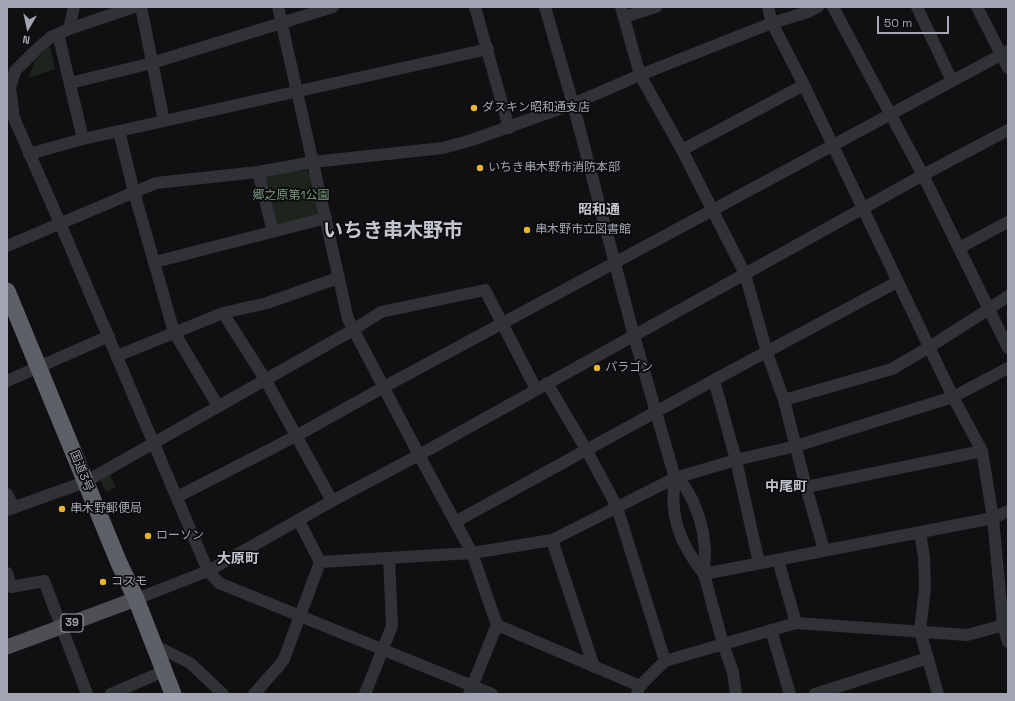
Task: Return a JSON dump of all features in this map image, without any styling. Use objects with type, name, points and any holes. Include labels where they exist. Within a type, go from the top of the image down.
[{"type":"highway","name":"国道3号","points":[[7,291],[118,563],[136,599],[174,694]]},
{"type":"main road","name":"39","points":[[7,647],[136,599]]},
{"type":"street","points":[[74,7],[64,31],[70,83],[83,139]]},
{"type":"street","points":[[134,7],[64,31],[51,37],[16,71],[10,88],[14,118],[109,336],[208,571],[219,583],[382,650],[471,690],[492,694]]},
{"type":"street","points":[[141,7],[164,121]]},
{"type":"street","points":[[278,7],[348,319],[472,553],[497,625],[471,690]]},
{"type":"street","points":[[70,83],[152,63],[333,7]]},
{"type":"street","points":[[475,7],[509,128]]},
{"type":"street","points":[[545,7],[573,104],[634,336],[675,478],[672,494],[680,538],[691,558],[704,574]]},
{"type":"street","points":[[656,7],[622,12],[640,75],[682,150],[745,274],[767,353],[784,400],[824,550]]},
{"type":"street","points":[[768,7],[772,23],[804,85],[897,282],[953,397],[982,450],[993,518],[1008,642]]},
{"type":"street","points":[[7,246],[156,183],[258,172],[313,162],[443,148],[472,140],[573,104],[640,75],[772,23],[808,12],[818,7]]},
{"type":"street","points":[[833,7],[923,175],[1008,348]]},
{"type":"street","points":[[917,7],[952,81]]},
{"type":"street","points":[[977,7],[1005,53],[1008,68]]},
{"type":"street","points":[[29,154],[83,139],[488,49]]},
{"type":"street","points":[[177,496],[296,436],[384,387],[1005,53]]},
{"type":"street","points":[[682,150],[804,85]]},
{"type":"street","points":[[136,599],[208,571],[923,175],[1008,130]]},
{"type":"street","points":[[119,131],[134,192],[174,332],[218,406]]},
{"type":"street","points":[[258,172],[273,232]]},
{"type":"street","points":[[155,262],[326,218]]},
{"type":"street","points":[[959,248],[1008,222]]},
{"type":"street","points":[[117,356],[223,313],[267,303],[338,278]]},
{"type":"street","points":[[455,522],[587,451],[714,380],[767,353],[897,282]]},
{"type":"street","points":[[7,494],[10,508],[85,482],[353,330],[381,312],[485,290],[536,389]]},
{"type":"street","points":[[784,400],[892,369],[929,348],[989,310],[1008,296]]},
{"type":"street","points":[[223,313],[265,380],[332,501]]},
{"type":"street","points":[[7,381],[109,336]]},
{"type":"street","points":[[320,562],[472,553],[552,540],[675,478],[736,460],[796,446],[953,397],[1008,368]]},
{"type":"street","points":[[714,380],[736,460],[759,563]]},
{"type":"street","points":[[547,383],[587,451],[617,508],[665,661]]},
{"type":"street","points":[[806,487],[982,450]]},
{"type":"street","points":[[675,478],[685,487],[693,501],[699,517],[703,532],[705,550],[704,574],[723,644],[733,672],[736,694]]},
{"type":"street","points":[[704,574],[993,518],[1008,510]]},
{"type":"street","points":[[254,694],[284,659],[320,562],[299,521]]},
{"type":"street","points":[[920,532],[924,558],[925,588],[920,631],[938,694]]},
{"type":"street","points":[[552,540],[594,668]]},
{"type":"street","points":[[365,694],[392,626],[389,558]]},
{"type":"street","points":[[778,560],[796,623]]},
{"type":"street","points":[[7,573],[9,587],[44,581],[87,694]]},
{"type":"street","points":[[497,625],[594,668],[639,690],[665,661],[796,623],[968,634],[1006,625]]},
{"type":"street","points":[[771,630],[790,694]]},
{"type":"street","points":[[154,645],[190,663],[223,694]]},
{"type":"street","points":[[815,694],[928,658]]},
{"type":"street","points":[[111,694],[164,671]]},
{"type":"green space","points":[[50,46],[55,69],[28,78],[36,59]]},
{"type":"green space","name":"郷之原第1公園","points":[[306,170],[311,175],[319,213],[316,217],[280,226],[275,224],[263,179],[265,175]]},
{"type":"green space","points":[[110,475],[116,487],[106,492],[100,480]]},
{"type":"place","name":"ダスキン昭和通支店","points":[[474,108]]},
{"type":"place","name":"いちき串木野市消防本部","points":[[480,168]]},
{"type":"place","name":"串木野市立図書館","points":[[527,230]]},
{"type":"place","name":"パラゴン","points":[[597,368]]},
{"type":"place","name":"串木野郵便局","points":[[62,509]]},
{"type":"place","name":"ローソン","points":[[148,536]]},
{"type":"place","name":"コスモ","points":[[103,582]]},
{"type":"district","name":"昭和通","points":[[599,210]]},
{"type":"district","name":"いちき串木野市","points":[[393,232]]},
{"type":"district","name":"中尾町","points":[[786,487]]},
{"type":"district","name":"大原町","points":[[238,559]]}]
